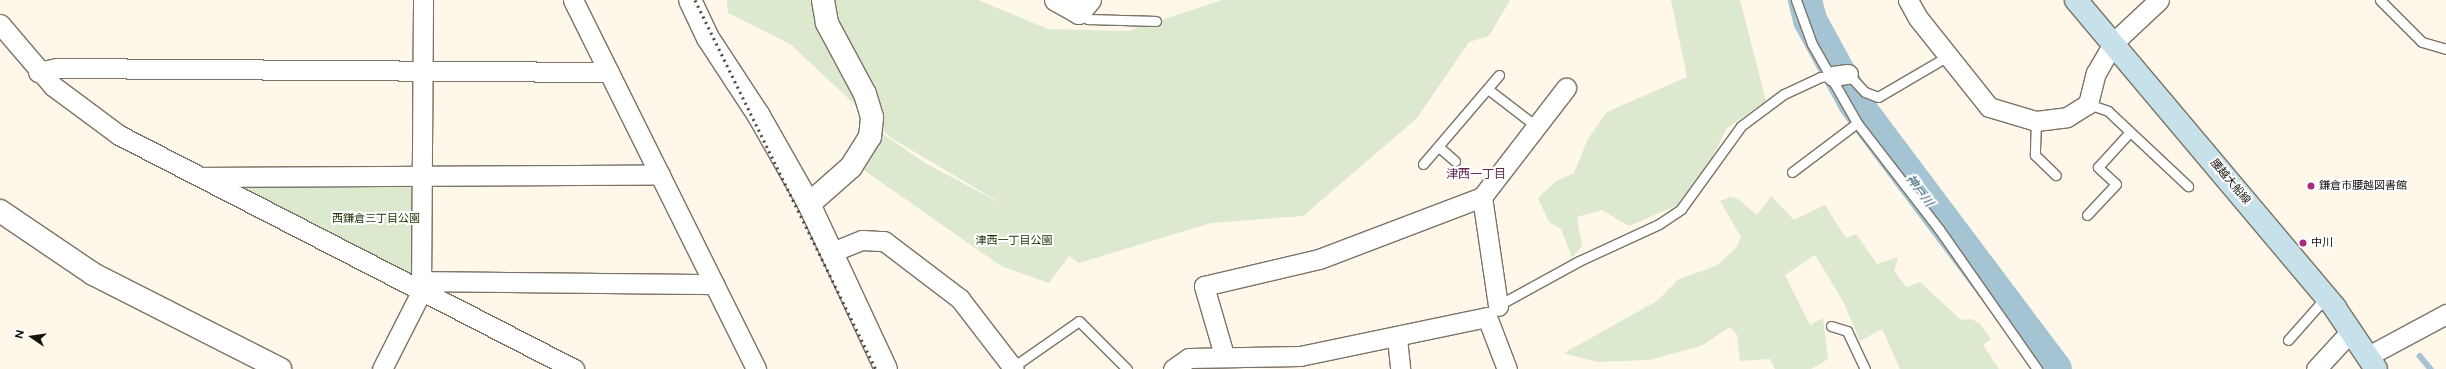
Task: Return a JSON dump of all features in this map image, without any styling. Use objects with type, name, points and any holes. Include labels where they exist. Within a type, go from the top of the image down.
[{"type":"main road","name":"腰越大船線","points":[[2076,0],[2113,42],[2326,297],[2352,331],[2372,362]]},
{"type":"street","points":[[382,369],[421,286],[423,0]]},
{"type":"street","points":[[573,0],[756,369]]},
{"type":"street","points":[[690,0],[708,38],[759,116],[809,204],[886,369]]},
{"type":"street","points":[[809,204],[851,167],[870,137],[872,117],[865,94],[827,23],[823,0]]},
{"type":"street","points":[[1056,0],[1085,6]]},
{"type":"street","points":[[1908,0],[1948,56],[1989,107],[2036,121],[2067,117],[2088,104],[2096,73],[2113,42],[2159,0]]},
{"type":"street","points":[[0,24],[38,72],[120,135],[201,177],[421,286],[574,369]]},
{"type":"street","points":[[38,72],[58,68],[422,72],[609,72]]},
{"type":"street","points":[[1224,355],[1204,286],[1319,259],[1482,197],[1566,88]]},
{"type":"street","points":[[201,177],[422,174],[660,175]]},
{"type":"street","points":[[1482,197],[1492,311],[1507,369]]},
{"type":"street","points":[[0,212],[93,274],[280,369]]},
{"type":"street","points":[[832,252],[862,240],[884,241],[960,299],[1014,368]]},
{"type":"street","points":[[421,286],[714,284]]},
{"type":"street","points":[[1173,369],[1189,358],[1203,365],[1224,355],[1301,362],[1397,338],[1492,311]]},
{"type":"street","points":[[2372,362],[2446,314]]},
{"type":"street","points":[[2316,369],[2352,331]]},
{"type":"street","points":[[1397,338],[1400,369]]},
{"type":"lane","points":[[1796,0],[1837,76],[1857,123],[1939,229],[2037,369]]},
{"type":"lane","points":[[2380,0],[2422,42],[2446,49]]},
{"type":"lane","points":[[1085,6],[1088,19],[1156,21]]},
{"type":"lane","points":[[1492,311],[1659,224],[1681,209],[1741,126],[1784,94],[1820,77],[1837,76],[1865,92],[1878,97],[1948,56]]},
{"type":"lane","points":[[1423,164],[1440,148],[1489,90],[1499,75]]},
{"type":"lane","points":[[1489,90],[1536,126]]},
{"type":"lane","points":[[2088,104],[2108,111],[2129,133],[2188,186]]},
{"type":"lane","points":[[2036,121],[2035,155],[2056,175]]},
{"type":"lane","points":[[1792,172],[1857,123]]},
{"type":"lane","points":[[2086,215],[2116,184],[2098,167],[2129,133]]},
{"type":"lane","points":[[1440,148],[1456,161]]},
{"type":"lane","points":[[2288,340],[2326,297]]},
{"type":"lane","points":[[1014,368],[1079,321],[1127,369]]},
{"type":"lane","points":[[1831,326],[1847,331],[1865,369]]},
{"type":"green space","name":"津西一丁目公園","points":[[727,0],[978,0],[1048,29],[1128,31],[1222,0],[1510,0],[1489,36],[1469,42],[1417,118],[1303,216],[1211,223],[1079,263],[1069,256],[1049,283],[1001,266],[861,168],[880,132],[925,163],[1006,206],[891,138],[790,44],[728,13]]},
{"type":"green space","points":[[1671,0],[1740,0],[1766,101],[1726,129],[1698,188],[1682,203],[1629,226],[1602,210],[1577,217],[1582,246],[1572,258],[1561,229],[1549,222],[1538,198],[1555,182],[1574,173],[1588,139],[1607,112],[1687,77]]},
{"type":"green space","name":"西鎌倉三丁目公園","points":[[407,182],[414,188],[414,273],[409,278],[231,186]]},
{"type":"green space","points":[[1771,196],[1794,220],[1825,205],[1846,238],[1856,234],[1877,264],[1898,257],[1894,271],[1906,287],[1920,282],[1961,320],[1972,319],[1980,324],[1991,339],[1983,345],[1999,369],[1900,369],[1882,329],[1860,341],[1843,301],[1815,255],[1785,275],[1810,325],[1823,318],[1828,359],[1811,369],[1775,369],[1770,359],[1740,361],[1737,335],[1730,327],[1701,346],[1649,360],[1597,362],[1564,353],[1657,301],[1679,279],[1716,266],[1736,248],[1741,237],[1720,201],[1730,197],[1738,199],[1757,215]]},
{"type":"waterway","name":"神戸川","points":[[1805,0],[1810,20],[1855,103],[2055,369]]},
{"type":"waterway","points":[[2420,356],[2431,369]]},
{"type":"railway","points":[[695,0],[876,369]]},
{"type":"place","name":"鎌倉市腰越図書館","points":[[2311,186]]},
{"type":"place","name":"中川","points":[[2303,243]]},
{"type":"district","name":"津西一丁目","points":[[1476,175]]}]
